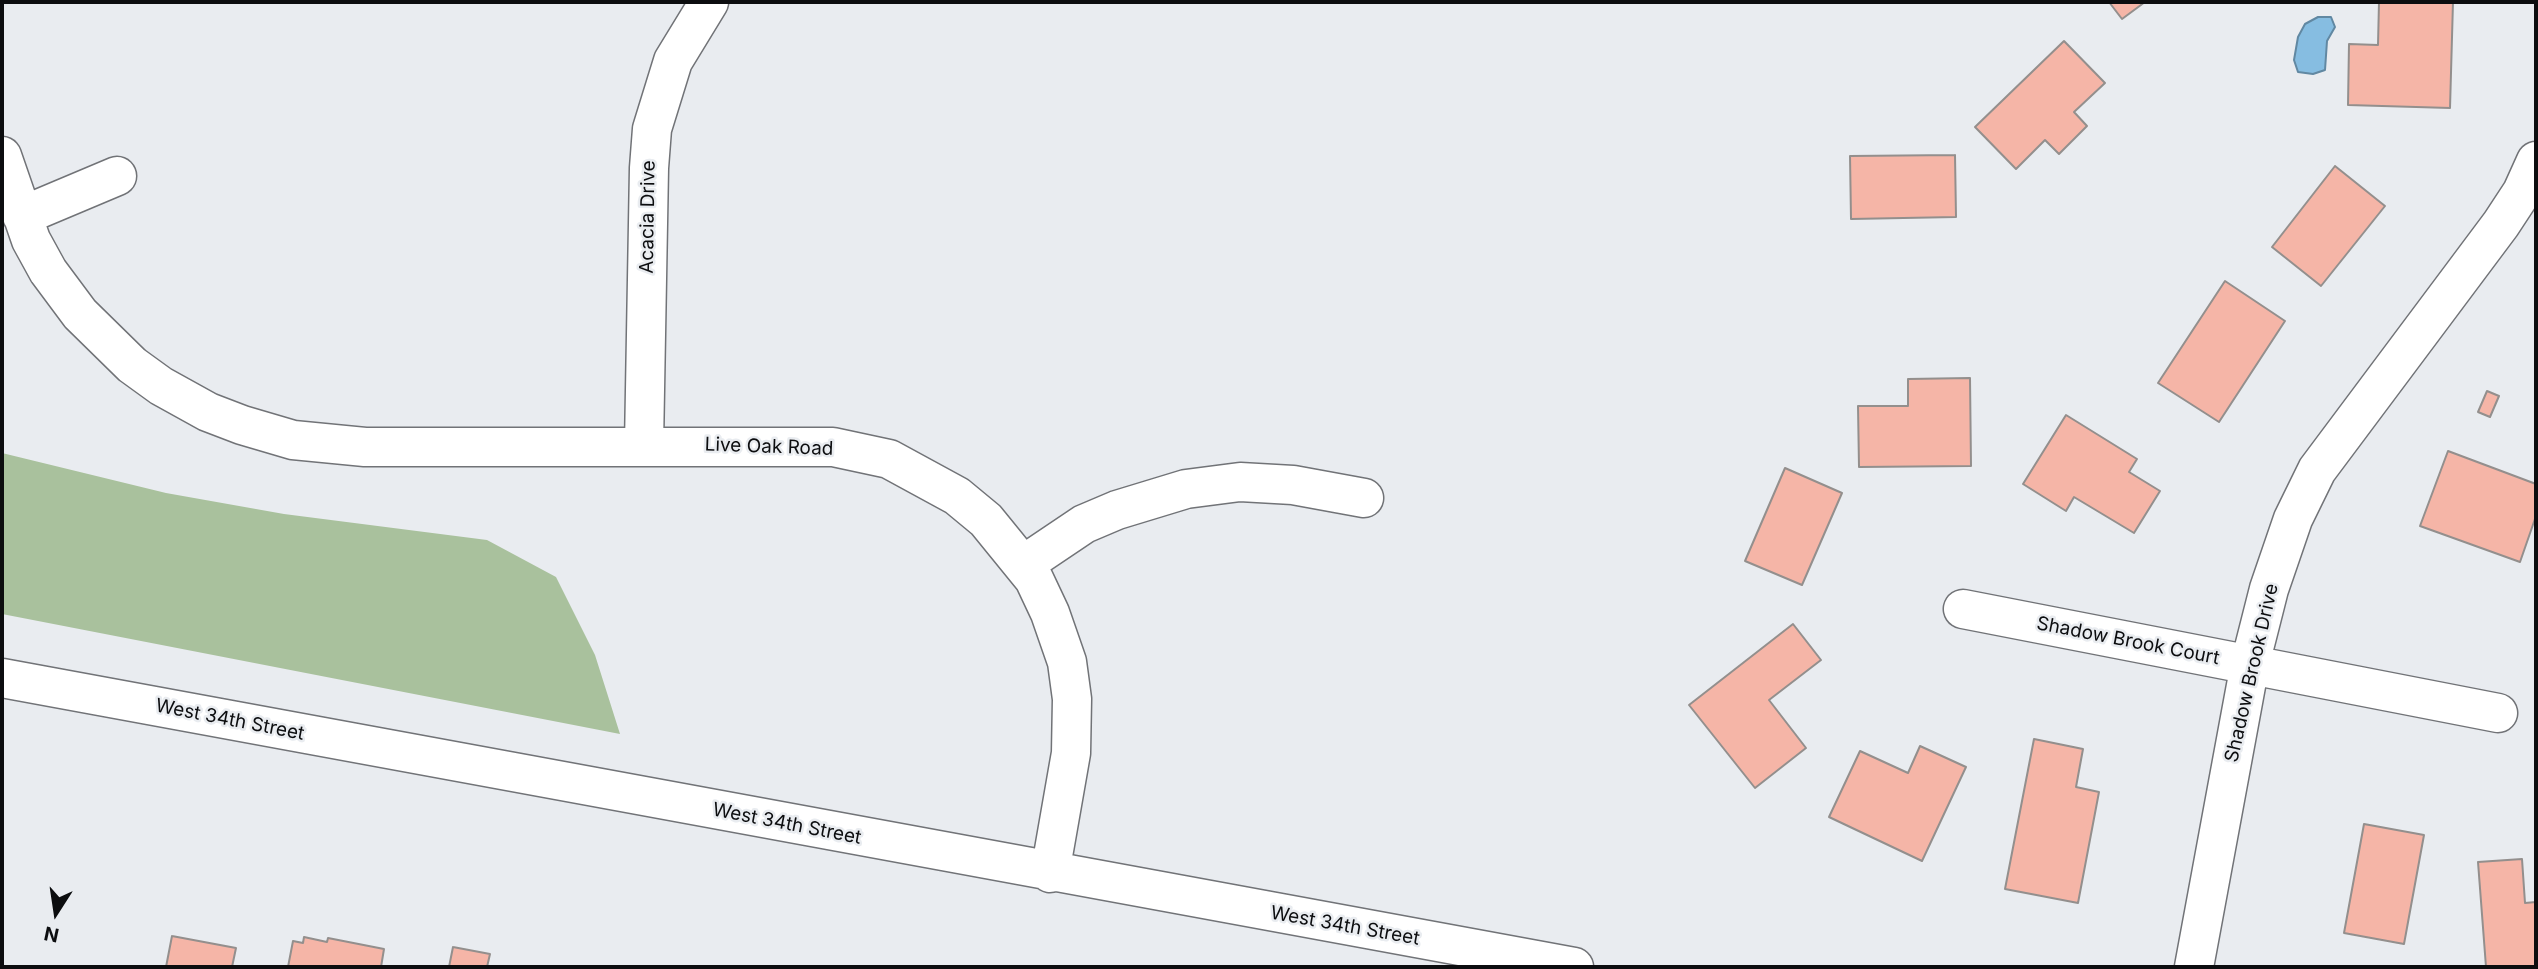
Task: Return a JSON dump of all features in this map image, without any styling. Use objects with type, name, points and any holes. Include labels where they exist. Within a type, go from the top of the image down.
[{"type":"street","name":"Acacia Drive","points":[[644,445],[652,129],[673,61],[709,2]]},
{"type":"street","name":"Live Oak Road","points":[[2,156],[22,216],[48,271],[105,340],[161,386],[208,412],[242,425],[293,440],[365,447],[833,447],[889,460],[941,486],[972,508],[1023,565],[1042,596],[1063,646],[1072,699],[1071,753],[1050,873]]},
{"type":"street","name":"Shadow Brook Drive","points":[[2194,967],[2250,664],[2282,547],[2317,470],[2501,224],[2536,161]]},
{"type":"street","points":[[22,216],[117,176]]},
{"type":"street","points":[[1023,565],[1084,524],[1117,510],[1186,489],[1240,482],[1293,485],[1364,498]]},
{"type":"street","name":"Shadow Brook Court","points":[[1963,609],[2498,713]]},
{"type":"street","name":"West 34th Street","points":[[2,678],[1050,873],[1574,967]]},
{"type":"green space","points":[[2,453],[166,493],[284,514],[487,540],[556,577],[595,655],[620,734],[2,614]]},
{"type":"water","points":[[2318,17],[2331,17],[2335,27],[2327,41],[2325,70],[2313,74],[2298,72],[2294,60],[2298,37],[2305,24]]},
{"type":"building","points":[[2109,2],[2145,2],[2122,19]]},
{"type":"building","points":[[2379,2],[2453,2],[2450,108],[2348,105],[2349,44],[2378,45]]},
{"type":"building","points":[[2064,41],[2105,83],[2074,112],[2087,126],[2059,154],[2045,140],[2016,169],[1975,127]]},
{"type":"building","points":[[1955,155],[1956,217],[1851,219],[1850,156]]},
{"type":"building","points":[[2335,166],[2385,206],[2321,286],[2272,247]]},
{"type":"building","points":[[2225,281],[2285,321],[2219,422],[2158,383]]},
{"type":"building","points":[[1970,378],[1971,466],[1859,467],[1858,406],[1908,406],[1908,379]]},
{"type":"building","points":[[2487,391],[2499,396],[2490,417],[2478,412]]},
{"type":"building","points":[[2066,415],[2137,459],[2129,472],[2160,491],[2134,533],[2074,497],[2066,511],[2023,484]]},
{"type":"building","points":[[2448,451],[2536,484],[2536,516],[2520,562],[2420,526]]},
{"type":"building","points":[[1785,468],[1842,493],[1802,585],[1745,561]]},
{"type":"building","points":[[1793,624],[1821,660],[1769,700],[1806,748],[1755,788],[1689,705]]},
{"type":"building","points":[[2034,739],[2083,749],[2076,787],[2099,792],[2078,903],[2005,889]]},
{"type":"building","points":[[1920,746],[1966,767],[1922,861],[1829,817],[1860,751],[1908,773]]},
{"type":"building","points":[[2364,824],[2424,835],[2404,944],[2344,933]]},
{"type":"building","points":[[2522,859],[2525,903],[2536,902],[2536,967],[2486,967],[2478,862]]},
{"type":"building","points":[[172,936],[236,948],[232,967],[166,967]]},
{"type":"building","points":[[304,937],[327,942],[328,938],[384,949],[381,967],[288,967],[293,941],[303,943]]},
{"type":"building","points":[[453,947],[490,954],[487,967],[449,967]]}]
